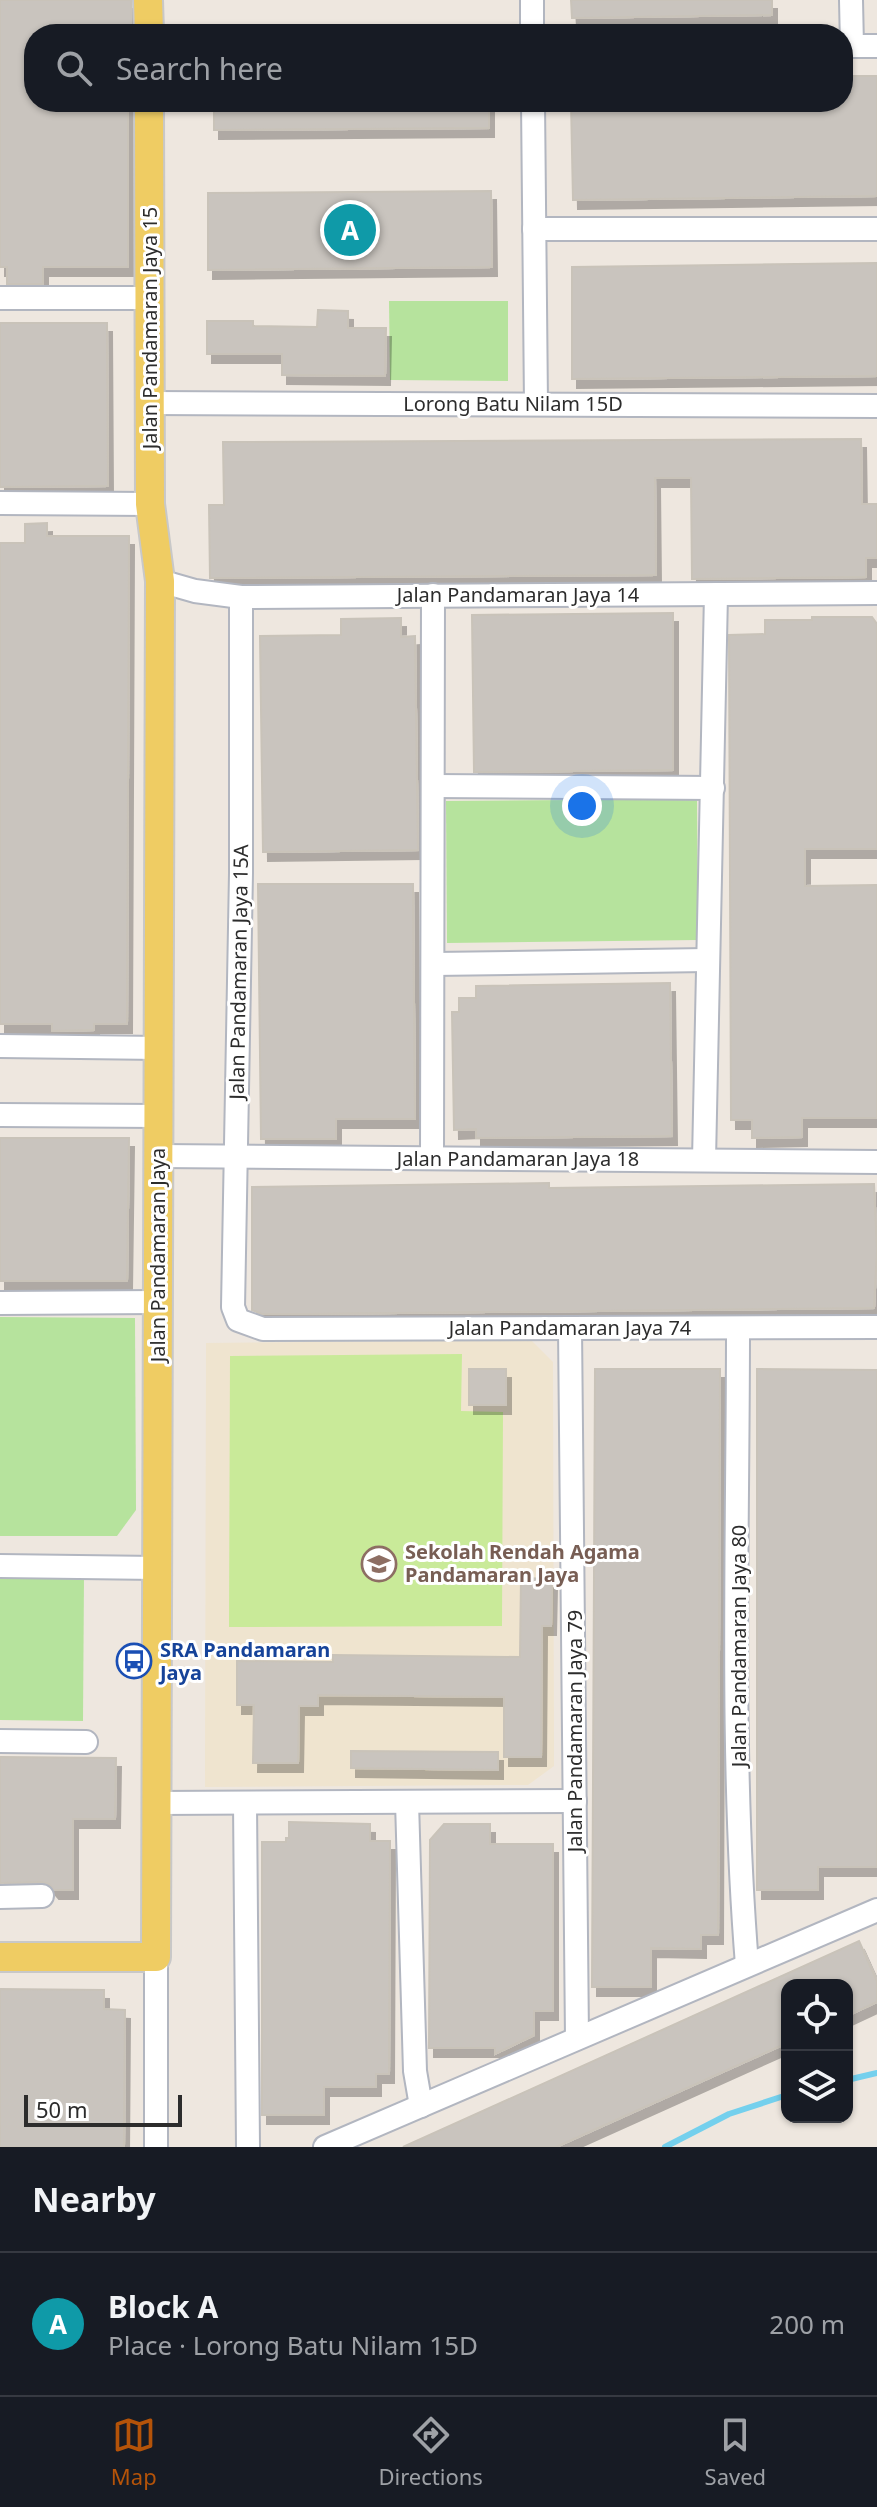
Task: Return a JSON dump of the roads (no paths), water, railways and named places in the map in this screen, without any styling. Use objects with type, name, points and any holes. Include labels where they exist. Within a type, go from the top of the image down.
[{"type":"main road","points":[[148,0],[149,24]]},
{"type":"main road","name":"Jalan Pandamaran Jaya 15","points":[[149,112],[150,504],[159,567]]},
{"type":"main road","name":"Jalan Pandamaran Jaya","points":[[156,1957],[159,567]]},
{"type":"main road","points":[[0,1957],[156,1957]]},
{"type":"street","points":[[532,0],[532,24]]},
{"type":"street","points":[[849,24],[851,0]]},
{"type":"street","points":[[853,46],[877,46]]},
{"type":"street","points":[[533,112],[536,404]]},
{"type":"street","points":[[534,229],[877,229]]},
{"type":"street","points":[[0,298],[150,298]]},
{"type":"street","name":"Lorong Batu Nilam 15D","points":[[149,403],[877,406]]},
{"type":"street","points":[[0,503],[150,504]]},
{"type":"street","name":"Jalan Pandamaran Jaya 14","points":[[159,567],[195,591],[241,597],[877,593]]},
{"type":"street","points":[[704,1160],[716,594]]},
{"type":"street","points":[[432,1158],[433,595]]},
{"type":"street","name":"Jalan Pandamaran Jaya 15A","points":[[241,597],[241,873],[233,1307],[238,1320],[263,1329]]},
{"type":"street","points":[[434,786],[713,788]]},
{"type":"street","points":[[434,964],[707,960]]},
{"type":"street","points":[[0,1046],[159,1048]]},
{"type":"street","points":[[0,1115],[159,1116]]},
{"type":"street","name":"Jalan Pandamaran Jaya 18","points":[[159,1156],[877,1162]]},
{"type":"street","points":[[0,1303],[158,1302]]},
{"type":"street","name":"Jalan Pandamaran Jaya 74","points":[[263,1329],[877,1327]]},
{"type":"street","name":"Jalan Pandamaran Jaya 79","points":[[570,1328],[577,2038]]},
{"type":"street","name":"Jalan Pandamaran Jaya 80","points":[[738,1328],[741,1882],[747,1965]]},
{"type":"street","points":[[0,1566],[157,1568]]},
{"type":"street","points":[[0,1741],[86,1742]]},
{"type":"street","points":[[157,1803],[575,1801]]},
{"type":"street","points":[[407,1802],[415,2071],[421,2106]]},
{"type":"street","points":[[245,1803],[248,2147]]},
{"type":"street","points":[[0,1897],[42,1896]]},
{"type":"street","points":[[325,2147],[877,1910]]},
{"type":"street","name":"Jalan Pandamaran Jaya","points":[[156,1957],[156,2147]]},
{"type":"waterway","points":[[853,2079],[877,2073]]},
{"type":"waterway","points":[[665,2147],[729,2114],[781,2097]]},
{"type":"place","name":"Block A","points":[[350,230]]},
{"type":"place","name":"Sekolah Rendah Agama Pandamaran Jaya","points":[[379,1564]]},
{"type":"place","name":"SRA Pandamaran Jaya","points":[[134,1661]]}]
